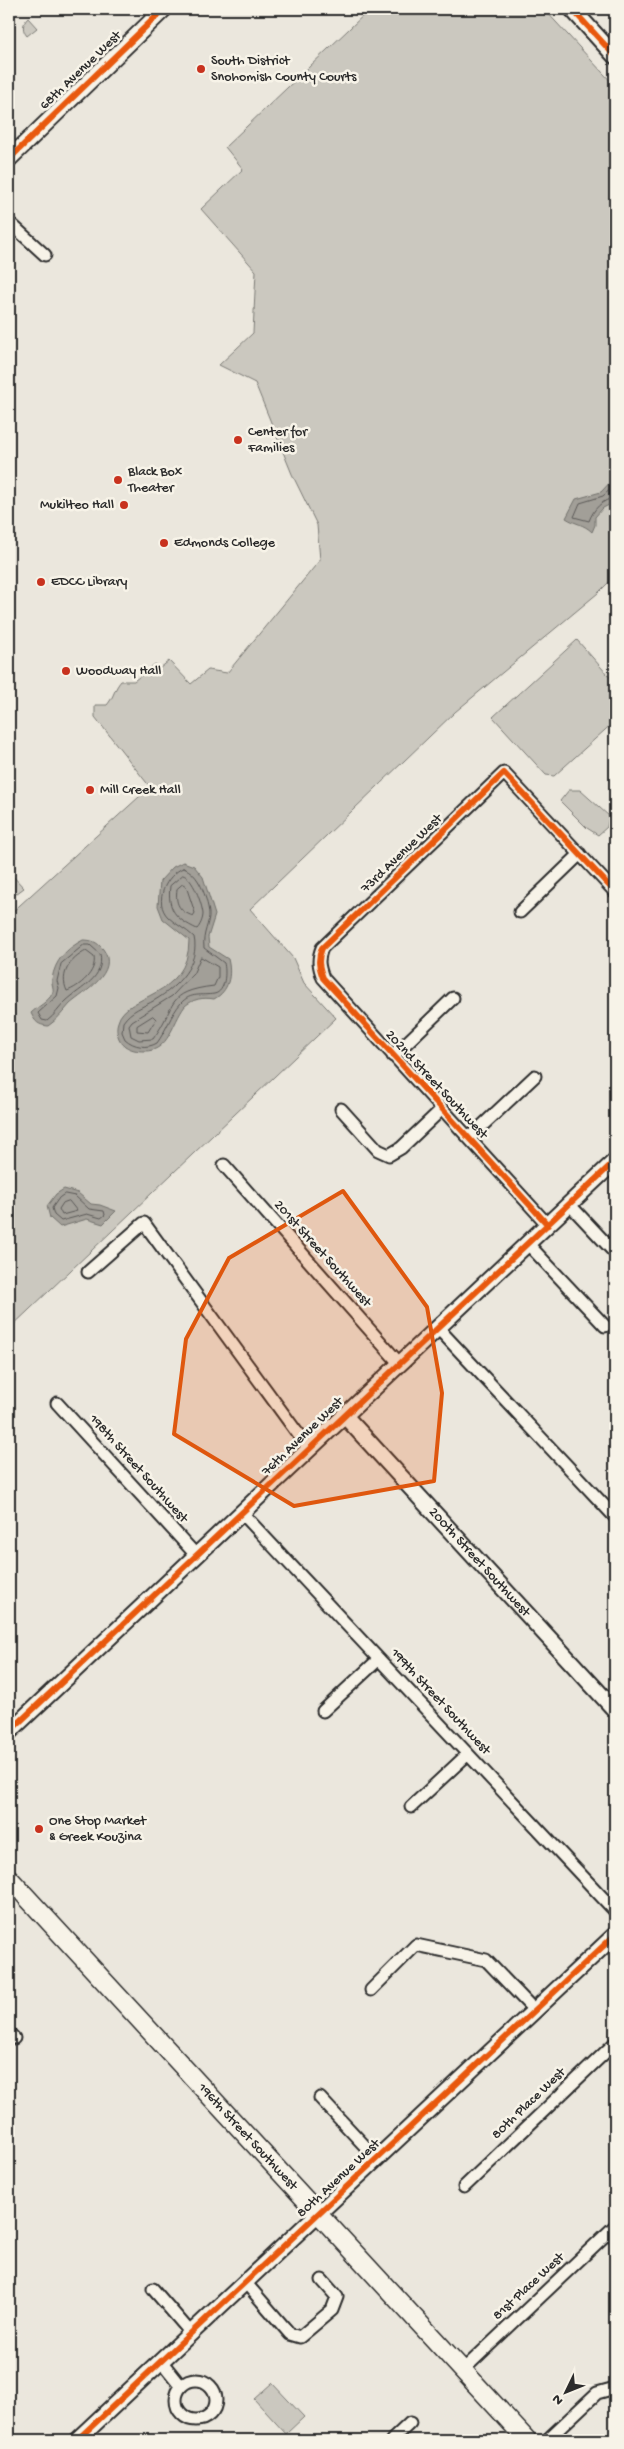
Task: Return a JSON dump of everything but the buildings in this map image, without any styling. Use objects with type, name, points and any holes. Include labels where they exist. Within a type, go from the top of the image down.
[{"type":"main road","name":"196th Street Southwest","points":[[9,1878],[527,2440]]},
{"type":"street","name":"68th Avenue West","points":[[9,170],[13,156],[164,9]]},
{"type":"street","points":[[572,9],[615,56]]},
{"type":"street","points":[[9,213],[12,224],[45,255]]},
{"type":"street","name":"73rd Avenue West","points":[[319,955],[322,948],[504,773],[580,854]]},
{"type":"street","points":[[520,912],[580,854],[615,892]]},
{"type":"street","name":"202nd Street Southwest","points":[[319,955],[318,966],[323,978],[548,1225]]},
{"type":"street","points":[[393,1056],[453,998]]},
{"type":"street","points":[[468,1138],[535,1076]]},
{"type":"street","points":[[341,1109],[378,1150],[389,1155],[401,1148],[442,1109]]},
{"type":"street","name":"76th Avenue West","points":[[9,1732],[615,1161]]},
{"type":"street","name":"201st Street Southwest","points":[[224,1165],[399,1363]]},
{"type":"street","points":[[570,1205],[615,1253]]},
{"type":"street","points":[[88,1272],[144,1223],[309,1449]]},
{"type":"street","points":[[528,1244],[605,1326]]},
{"type":"street","points":[[438,1328],[615,1516]]},
{"type":"street","name":"198th Street Southwest","points":[[57,1403],[196,1555]]},
{"type":"street","name":"200th Street Southwest","points":[[344,1415],[615,1710]]},
{"type":"street","name":"199th Street Southwest","points":[[242,1513],[615,1911]]},
{"type":"street","points":[[323,1711],[379,1659]]},
{"type":"street","points":[[412,1807],[468,1754]]},
{"type":"street","name":"80th Avenue West","points":[[77,2440],[320,2215],[615,1935]]},
{"type":"street","points":[[371,1990],[416,1945],[486,1960],[536,2011]]},
{"type":"street","name":"80th Place West","points":[[464,2187],[615,2043]]},
{"type":"street","points":[[320,2098],[378,2160]]},
{"type":"street","name":"81st Place West","points":[[463,2370],[615,2226]]},
{"type":"street","points":[[246,2282],[290,2334],[300,2337],[332,2310],[337,2297],[322,2280]]},
{"type":"street","points":[[152,2289],[191,2333]]},
{"type":"street","points":[[161,2361],[181,2386]]},
{"type":"street","points":[[547,2440],[597,2393],[615,2388]]},
{"type":"street","points":[[392,2440],[410,2423]]},
{"type":"highlighted area","points":[[343,1191],[427,1307],[442,1393],[434,1481],[294,1506],[174,1434],[186,1339],[229,1258]]},
{"type":"shaded area","points":[[370,9],[544,9],[615,86],[615,576],[598,593],[455,712],[250,909],[293,958],[304,983],[336,1018],[9,1329],[9,915],[150,787],[95,717],[95,705],[107,705],[121,681],[134,681],[155,664],[160,668],[169,661],[191,684],[208,670],[227,673],[320,560],[317,525],[292,474],[255,383],[219,365],[253,333],[256,271],[201,209],[243,169],[225,147]]},
{"type":"shaded area","points":[[28,18],[37,28],[27,36],[23,27]]},
{"type":"shaded area","points":[[577,640],[615,683],[615,721],[554,776],[546,775],[493,717]]},
{"type":"shaded area","points":[[569,790],[580,790],[609,816],[607,827],[598,835],[587,828],[560,801]]},
{"type":"shaded area","points":[[9,872],[24,888],[9,899]]},
{"type":"shaded area","points":[[272,2383],[304,2417],[286,2434],[254,2399]]},
{"type":"water","points":[[615,477],[615,502],[603,508],[595,517],[595,525],[592,532],[586,527],[566,518],[576,499],[601,492]]},
{"type":"water","points":[[183,862],[194,866],[203,877],[215,915],[208,937],[209,947],[228,959],[230,971],[228,982],[223,992],[214,999],[198,999],[185,1006],[165,1042],[159,1047],[144,1051],[134,1050],[123,1044],[118,1035],[117,1025],[123,1013],[132,1005],[168,984],[179,974],[186,959],[189,940],[163,919],[158,906],[160,881],[173,867]]},
{"type":"water","points":[[83,940],[94,942],[103,949],[107,957],[107,966],[104,973],[98,981],[70,1004],[51,1024],[48,1026],[39,1024],[31,1013],[52,994],[53,972],[62,956],[71,947]]},
{"type":"water","points":[[64,1189],[78,1193],[91,1204],[116,1211],[103,1224],[87,1219],[60,1227],[50,1218],[47,1206],[56,1194]]},
{"type":"cycle path","points":[[9,159],[164,9]]},
{"type":"cycle path","points":[[572,9],[615,56]]},
{"type":"cycle path","points":[[548,1225],[323,978],[319,956],[322,948],[504,773],[615,892]]},
{"type":"cycle path","points":[[9,1732],[615,1161]]},
{"type":"cycle path","points":[[77,2440],[615,1935]]},
{"type":"place","name":"South District Snohomish County Courts","points":[[201,69]]},
{"type":"place","name":"Center for Families","points":[[238,440]]},
{"type":"place","name":"Black Box Theater","points":[[118,480]]},
{"type":"place","name":"Mukilteo Hall","points":[[124,505]]},
{"type":"place","name":"Edmonds College","points":[[164,543]]},
{"type":"place","name":"EDCC Library","points":[[41,582]]},
{"type":"place","name":"Woodway Hall","points":[[66,671]]},
{"type":"place","name":"Mill Creek Hall","points":[[90,790]]},
{"type":"place","name":"One Stop Market & Greek Kouzina","points":[[39,1829]]}]
